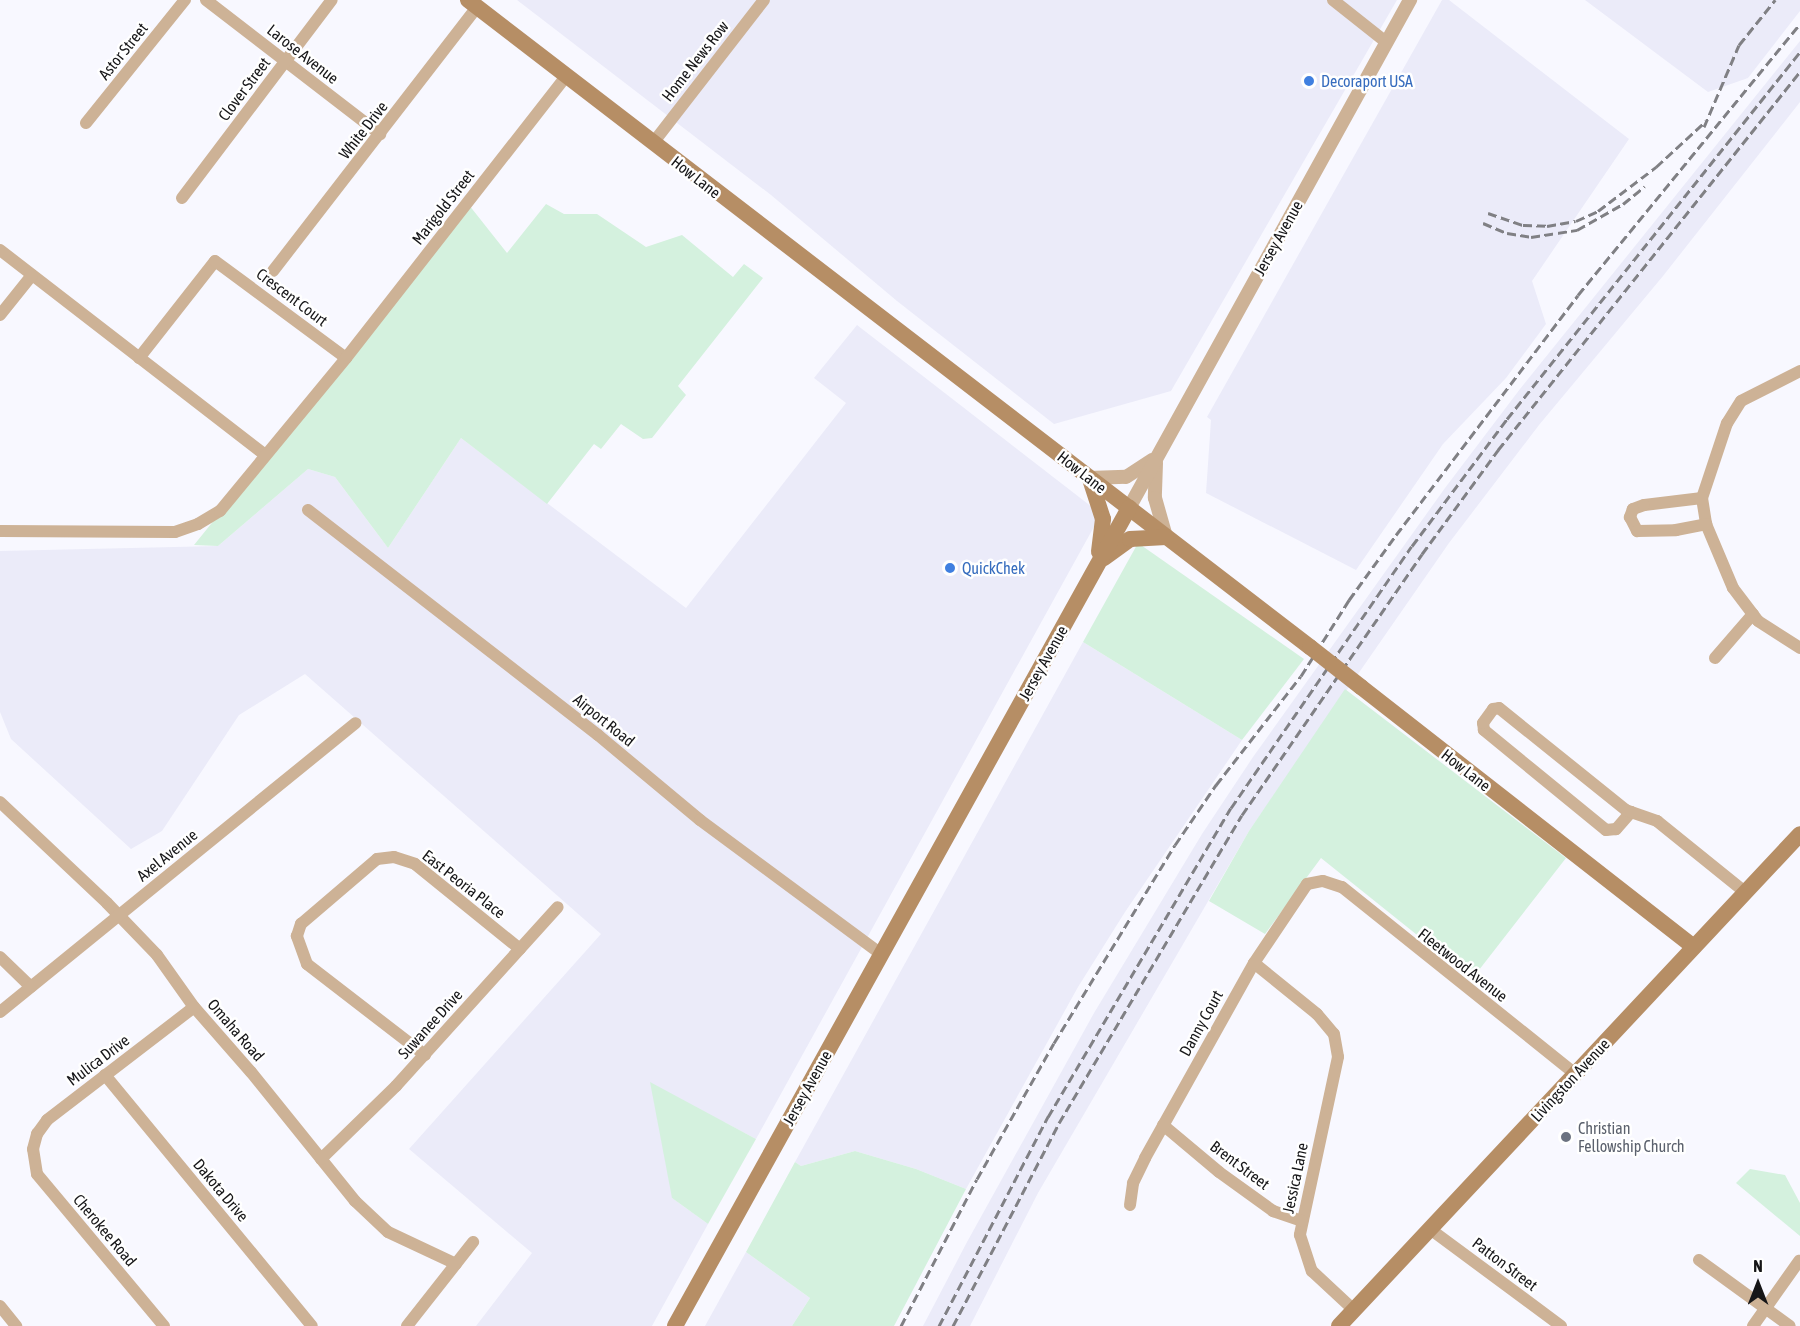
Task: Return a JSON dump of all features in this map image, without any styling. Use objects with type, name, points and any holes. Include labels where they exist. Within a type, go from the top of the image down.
[{"type":"main road","name":"How Lane","points":[[472,4],[1310,647],[1694,948]]},
{"type":"main road","points":[[1089,478],[1103,519],[1098,564]]},
{"type":"main road","name":"Jersey Avenue","points":[[675,1326],[1129,508]]},
{"type":"main road","points":[[1098,564],[1130,539],[1166,537]]},
{"type":"main road","name":"Livingston Avenue","points":[[1339,1326],[1800,834]]},
{"type":"street","name":"Astor Street","points":[[86,123],[185,0]]},
{"type":"street","name":"Larose Avenue","points":[[206,0],[380,134]]},
{"type":"street","name":"Clover Street","points":[[182,198],[332,0]]},
{"type":"street","name":"Home News Row","points":[[652,143],[764,0]]},
{"type":"street","points":[[1333,0],[1386,42]]},
{"type":"street","name":"Jersey Avenue","points":[[1129,508],[1410,0]]},
{"type":"street","name":"White Drive","points":[[273,271],[380,134],[472,4]]},
{"type":"street","name":"Marigold Street","points":[[346,358],[566,76]]},
{"type":"street","points":[[0,250],[265,455]]},
{"type":"street","name":"Crescent Court","points":[[139,358],[215,261],[346,358]]},
{"type":"street","points":[[0,315],[32,275]]},
{"type":"street","points":[[0,531],[175,532],[198,524],[220,511],[346,358]]},
{"type":"street","points":[[1800,371],[1741,401],[1727,423],[1702,498],[1706,524],[1733,588],[1758,621],[1800,648]]},
{"type":"street","points":[[1089,478],[1126,477],[1156,457]]},
{"type":"street","points":[[1156,457],[1155,498],[1166,537]]},
{"type":"street","points":[[1702,498],[1644,505],[1633,508],[1630,517],[1637,531],[1676,530],[1706,524]]},
{"type":"street","name":"Airport Road","points":[[308,510],[589,728],[700,820],[881,954]]},
{"type":"street","points":[[1715,658],[1753,614]]},
{"type":"street","points":[[1631,812],[1616,829],[1606,830],[1484,730],[1483,723],[1494,709],[1500,708],[1631,812],[1657,821],[1745,892]]},
{"type":"street","name":"Axel Avenue","points":[[0,1012],[355,723]]},
{"type":"street","name":"Omaha Road","points":[[0,802],[119,915],[157,955],[194,1007],[355,1201],[388,1232],[456,1264]]},
{"type":"street","name":"East Peoria Place","points":[[424,1055],[307,964],[297,936],[301,924],[377,860],[384,857],[415,864],[520,949]]},
{"type":"street","name":"Danny Court","points":[[1130,1205],[1133,1183],[1254,963],[1307,884],[1323,881],[1330,884]]},
{"type":"street","name":"Fleetwood Avenue","points":[[1330,884],[1341,887],[1575,1074]]},
{"type":"street","name":"Suwanee Drive","points":[[321,1159],[424,1055],[558,907]]},
{"type":"street","points":[[0,957],[31,987]]},
{"type":"street","name":"Jessica Lane","points":[[1254,963],[1317,1014],[1335,1035],[1338,1057],[1300,1235],[1312,1271],[1354,1310]]},
{"type":"street","name":"Mulica Drive","points":[[33,1149],[37,1134],[47,1119],[194,1007]]},
{"type":"street","name":"Dakota Drive","points":[[105,1075],[312,1326]]},
{"type":"street","name":"Brent Street","points":[[1163,1125],[1219,1172],[1272,1210],[1302,1221]]},
{"type":"street","name":"Cherokee Road","points":[[33,1149],[37,1174],[164,1326]]},
{"type":"street","name":"Patton Street","points":[[1430,1229],[1561,1326]]},
{"type":"street","points":[[407,1326],[473,1242]]},
{"type":"street","points":[[1699,1260],[1790,1326]]},
{"type":"street","points":[[1753,1326],[1799,1261]]},
{"type":"street","points":[[0,1306],[16,1326]]},
{"type":"shaded area","points":[[517,0],[1397,0],[1171,391],[1054,424],[897,301],[771,195]]},
{"type":"shaded area","points":[[1442,0],[1449,0],[1629,139],[1532,281],[1546,324],[1506,378],[1443,444],[1356,570],[1206,493],[1211,420],[1207,417]]},
{"type":"shaded area","points":[[1585,0],[1800,0],[1800,11],[1748,78],[1708,92]]},
{"type":"shaded area","points":[[1800,41],[1800,102],[1663,276],[1539,425],[1449,543],[1249,831],[1038,1193],[970,1326],[923,1326],[1094,1013],[1202,834],[1253,757],[1445,488],[1520,389]]},
{"type":"shaded area","points":[[857,325],[1101,514],[756,1139],[724,1122],[672,1198],[708,1224],[652,1326],[476,1326],[532,1253],[409,1149],[601,934],[305,674],[239,715],[162,831],[131,849],[11,739],[0,712],[0,551],[218,546],[308,469],[335,477],[388,548],[461,438],[686,608],[846,403],[814,378]]},
{"type":"shaded area","points":[[1083,642],[1242,740],[1125,912],[1078,987],[966,1189],[916,1169],[855,1151],[801,1166],[795,1162]]},
{"type":"shaded area","points":[[746,1252],[810,1298],[792,1326],[705,1326]]},
{"type":"green space","points":[[546,204],[564,214],[597,214],[646,247],[682,235],[733,277],[744,264],[763,278],[678,386],[686,395],[652,438],[643,439],[621,424],[601,449],[594,444],[547,504],[461,438],[388,548],[335,477],[308,469],[218,546],[194,545],[469,205],[507,253]]},
{"type":"green space","points":[[1138,543],[1304,659],[1242,740],[1083,642]]},
{"type":"green space","points":[[1345,689],[1566,858],[1472,979],[1321,858],[1265,934],[1209,901],[1249,831]]},
{"type":"green space","points":[[650,1082],[756,1139],[708,1224],[672,1198]]},
{"type":"green space","points":[[855,1151],[916,1169],[966,1189],[894,1326],[792,1326],[810,1298],[746,1252],[795,1162],[801,1166]]},
{"type":"green space","points":[[1750,1169],[1785,1175],[1800,1203],[1800,1236],[1736,1183]]},
{"type":"railway","points":[[1704,127],[1739,45],[1775,0]]},
{"type":"railway","points":[[901,1326],[977,1179],[1054,1043],[1175,845],[1216,785],[1301,676],[1349,600],[1396,535],[1578,295],[1800,24]]},
{"type":"railway","points":[[939,1326],[1048,1117],[1231,808],[1412,546],[1507,419],[1800,52]]},
{"type":"railway","points":[[953,1326],[1059,1123],[1242,815],[1422,554],[1498,450],[1800,72]]},
{"type":"railway","points":[[1488,213],[1523,225],[1547,226],[1576,221],[1598,211],[1656,167],[1706,121]]},
{"type":"railway","points":[[1483,223],[1507,233],[1531,237],[1577,230],[1623,204],[1645,186]]},
{"type":"place","name":"Decoraport USA","points":[[1309,81]]},
{"type":"place","name":"QuickChek","points":[[950,568]]},
{"type":"place","name":"Christian Fellowship Church","points":[[1566,1137]]}]
